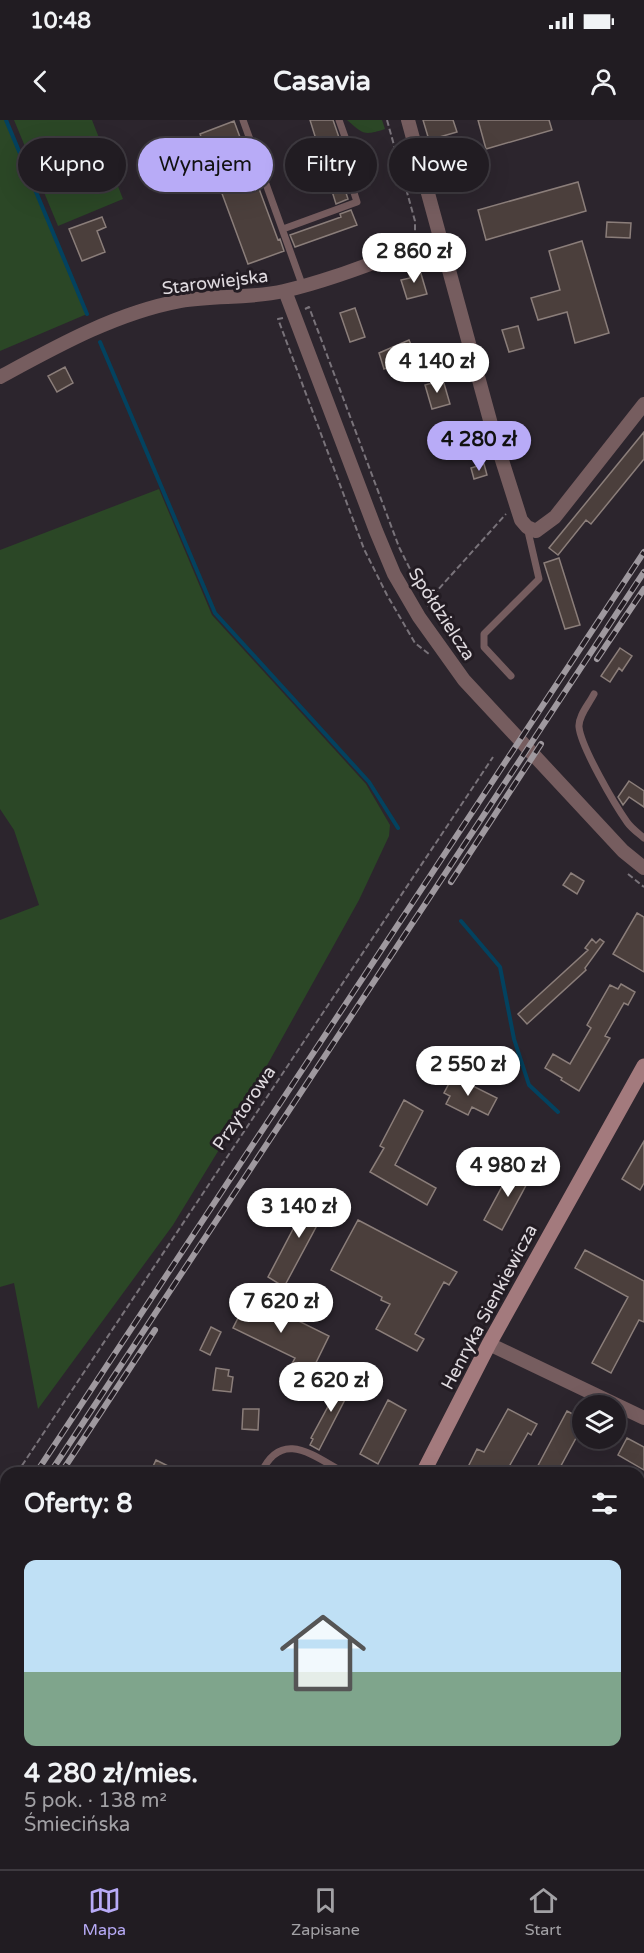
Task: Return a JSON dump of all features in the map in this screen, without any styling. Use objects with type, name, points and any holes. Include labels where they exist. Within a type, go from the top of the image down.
[{"type":"street","points":[[408,120],[494,435],[520,520],[527,527],[536,531],[555,517],[644,404]]},
{"type":"street","name":"Starowiejska","points":[[0,376],[93,329],[148,309],[193,299],[268,295],[303,287],[440,239]]},
{"type":"street","name":"Spółdzielcza","points":[[285,291],[375,531],[394,574],[419,617],[464,680],[623,851],[644,868]]},
{"type":"street","name":"Henryka Sienkiewicza","points":[[426,1467],[489,1344],[644,1066]]},
{"type":"street","points":[[489,1344],[644,1418]]},
{"type":"lane","points":[[243,120],[303,287]]},
{"type":"lane","points":[[283,229],[357,202],[345,165],[350,151],[339,120]]},
{"type":"lane","points":[[511,676],[484,647],[484,634],[539,579],[527,527]]},
{"type":"lane","points":[[594,694],[579,719],[582,737],[596,768],[628,824],[644,838]]},
{"type":"lane","points":[[264,1467],[271,1454],[282,1449],[293,1448],[334,1467]]},
{"type":"path","points":[[387,120],[415,221],[415,238]]},
{"type":"path","points":[[278,319],[309,307],[399,547],[431,612]]},
{"type":"path","points":[[427,602],[516,505]]},
{"type":"path","name":"Przytorowa","points":[[21,1467],[493,757]]},
{"type":"green space","points":[[0,120],[6,120],[18,149],[18,192],[36,192],[87,314],[0,351]]},
{"type":"green space","points":[[14,120],[92,120],[99,138],[21,138]]},
{"type":"green space","points":[[347,120],[382,120],[385,129],[368,133]]},
{"type":"green space","points":[[44,192],[120,192],[123,199],[58,226]]},
{"type":"green space","points":[[159,489],[212,615],[366,784],[390,825],[389,836],[359,900],[231,1130],[173,1225],[38,1409],[14,1283],[0,1287],[0,920],[39,905],[14,830],[0,809],[0,550]]},
{"type":"building","points":[[310,120],[333,120],[339,138],[316,138]]},
{"type":"building","points":[[423,120],[453,120],[457,132],[428,138]]},
{"type":"building","points":[[478,120],[549,120],[552,130],[489,148],[489,138],[483,138]]},
{"type":"building","points":[[234,121],[240,138],[201,138],[200,134]]},
{"type":"building","points":[[578,182],[586,211],[486,240],[478,210]]},
{"type":"building","points":[[221,192],[260,192],[278,240],[280,239],[284,251],[248,264]]},
{"type":"building","points":[[332,192],[346,192],[348,199],[336,204]]},
{"type":"building","points":[[351,210],[357,225],[295,247],[290,235],[341,217],[340,214]]},
{"type":"building","points":[[102,217],[106,227],[97,231],[105,252],[82,261],[69,229]]},
{"type":"building","points":[[607,222],[631,223],[630,238],[606,237]]},
{"type":"building","points":[[582,241],[609,333],[575,343],[567,312],[538,320],[531,298],[560,290],[549,251]]},
{"type":"building","points":[[419,267],[427,294],[407,299],[401,280],[410,278],[408,270]]},
{"type":"building","points":[[355,308],[365,337],[350,342],[340,313]]},
{"type":"building","points":[[518,326],[524,348],[509,352],[502,330]]},
{"type":"building","points":[[409,340],[416,356],[384,369],[379,353]]},
{"type":"building","points":[[65,367],[73,383],[57,392],[48,376]]},
{"type":"building","points":[[443,380],[450,404],[432,409],[425,385]]},
{"type":"building","points":[[644,432],[644,459],[591,524],[586,520],[558,555],[549,548]]},
{"type":"building","points":[[484,464],[487,475],[474,479],[471,468]]},
{"type":"building","points":[[559,558],[580,625],[565,629],[544,563]]},
{"type":"building","points":[[620,648],[632,656],[622,671],[619,668],[610,682],[601,676]]},
{"type":"building","points":[[629,781],[644,791],[644,807],[629,797],[623,805],[618,797]]},
{"type":"building","points":[[571,873],[584,881],[577,894],[563,885]]},
{"type":"building","points":[[637,913],[644,917],[644,972],[613,954]]},
{"type":"building","points":[[592,939],[596,943],[600,939],[604,942],[585,968],[586,970],[527,1024],[518,1014],[588,950],[585,948]]},
{"type":"building","points":[[621,984],[635,992],[628,1005],[624,1003],[605,1036],[610,1038],[579,1091],[545,1068],[553,1054],[570,1064],[591,1028],[587,1025],[610,985],[618,989]]},
{"type":"building","points":[[453,1076],[497,1098],[488,1115],[472,1107],[468,1115],[446,1104],[450,1096],[444,1093]]},
{"type":"building","points":[[404,1100],[423,1111],[395,1165],[436,1188],[427,1205],[370,1172],[384,1148],[380,1146]]},
{"type":"building","points":[[644,1141],[644,1183],[640,1190],[622,1179]]},
{"type":"building","points":[[513,1166],[531,1176],[502,1230],[484,1220]]},
{"type":"building","points":[[313,1191],[330,1201],[284,1287],[268,1277]]},
{"type":"building","points":[[358,1220],[457,1272],[449,1285],[444,1282],[415,1334],[424,1339],[417,1351],[376,1329],[390,1304],[381,1300],[382,1297],[331,1270]]},
{"type":"building","points":[[585,1250],[644,1281],[644,1322],[639,1320],[611,1373],[592,1363],[628,1297],[575,1268]]},
{"type":"building","points":[[238,1291],[329,1336],[306,1383],[287,1373],[295,1358],[233,1328],[242,1310],[231,1305]]},
{"type":"building","points":[[211,1327],[221,1332],[210,1355],[200,1350]]},
{"type":"building","points":[[216,1368],[229,1370],[228,1376],[233,1377],[231,1392],[213,1390]]},
{"type":"building","points":[[344,1377],[354,1382],[319,1450],[310,1445],[313,1439],[311,1438]]},
{"type":"building","points":[[388,1400],[406,1410],[378,1464],[360,1454]]},
{"type":"building","points":[[243,1409],[259,1409],[258,1430],[242,1429]]},
{"type":"building","points":[[508,1409],[537,1424],[531,1435],[528,1433],[510,1465],[514,1467],[468,1467],[477,1449],[484,1452]]},
{"type":"building","points":[[567,1411],[572,1414],[572,1445],[560,1467],[537,1467]]},
{"type":"building","points":[[627,1438],[644,1447],[644,1467],[639,1467],[618,1455],[621,1449],[626,1449]]},
{"type":"building","points":[[156,1460],[170,1467],[153,1467]]},
{"type":"waterway","points":[[6,120],[87,314]]},
{"type":"waterway","points":[[100,342],[215,613],[369,782],[398,828]]},
{"type":"waterway","points":[[461,921],[500,967],[514,1039],[529,1085],[558,1112]]},
{"type":"railway","points":[[40,1467],[644,552]]},
{"type":"railway","points":[[54,1467],[644,572]]},
{"type":"railway","points":[[597,659],[644,589]]},
{"type":"railway","points":[[451,882],[541,744]]},
{"type":"railway","points":[[65,1467],[155,1330]]}]
